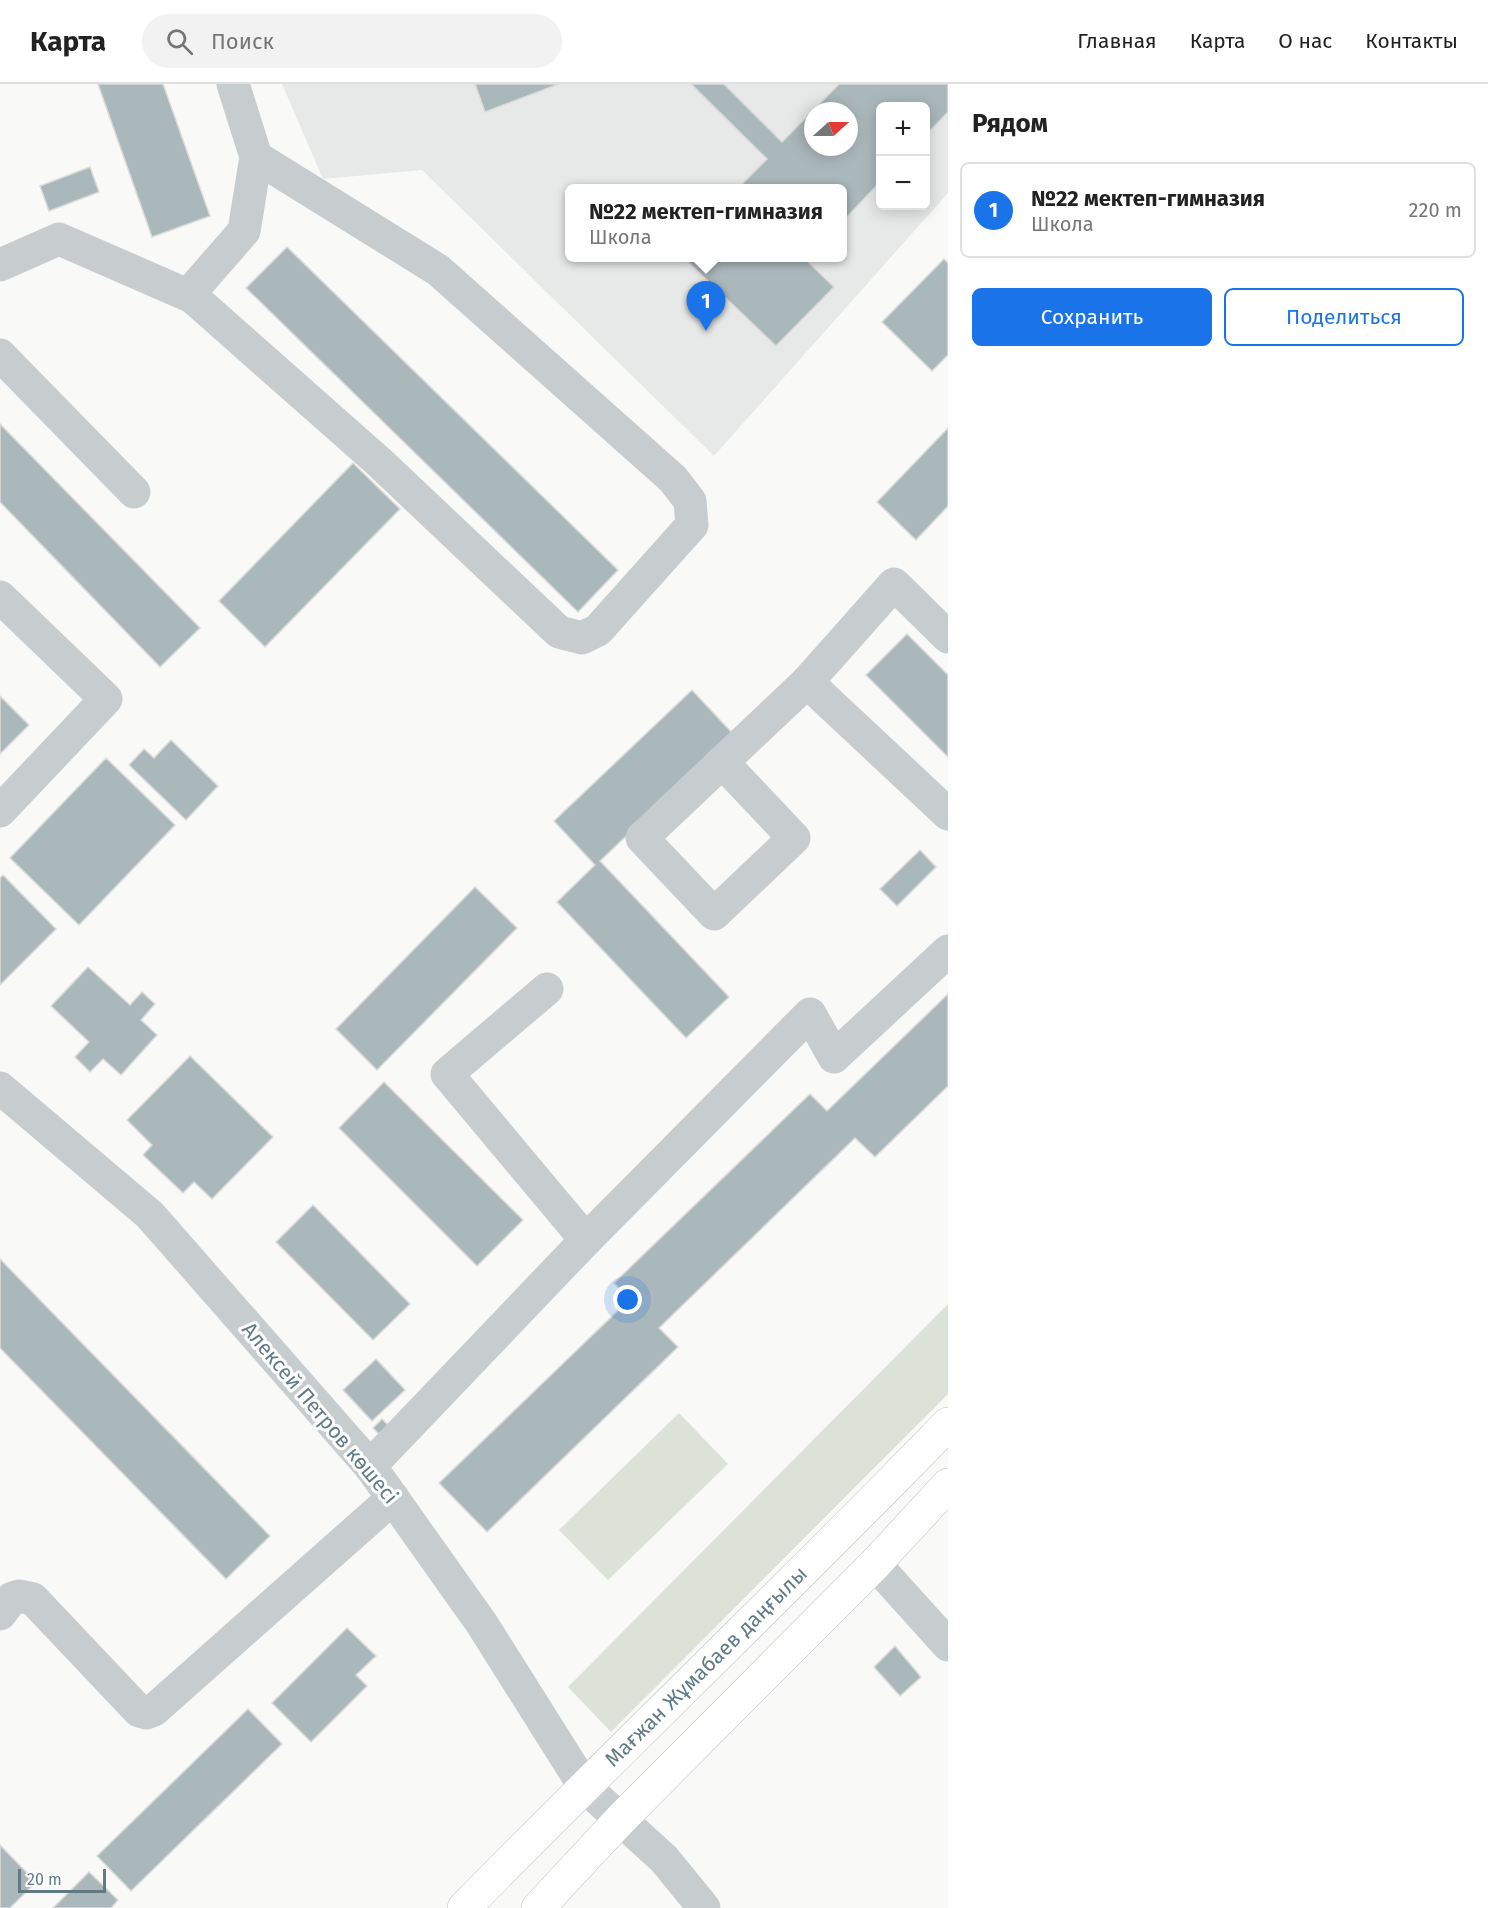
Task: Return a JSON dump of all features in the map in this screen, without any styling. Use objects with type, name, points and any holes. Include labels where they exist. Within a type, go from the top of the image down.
[{"type":"main road","name":"Мағжан Жұмабаев даңғылы","points":[[464,1908],[584,1786],[841,1535],[948,1424]]},
{"type":"main road","points":[[538,1908],[620,1820],[875,1564],[948,1485]]},
{"type":"street","points":[[192,297],[189,294],[244,231],[256,157],[233,84]]},
{"type":"street","points":[[0,264],[59,239],[192,297],[378,461],[559,632],[582,638],[598,630],[692,525],[690,501],[673,479],[438,270],[256,157]]},
{"type":"street","points":[[0,355],[134,492]]},
{"type":"street","points":[[722,762],[794,838],[714,914],[642,838],[722,762],[807,682],[894,584],[948,637]]},
{"type":"street","points":[[0,597],[106,699],[0,811]]},
{"type":"street","points":[[807,682],[948,814]]},
{"type":"street","points":[[370,1466],[586,1240],[810,1014],[834,1056],[948,951]]},
{"type":"street","points":[[547,989],[447,1074],[586,1240]]},
{"type":"street","name":"Алексей Петров көшесі","points":[[0,1089],[150,1215],[370,1466],[483,1624],[584,1786],[664,1859],[704,1908]]},
{"type":"street","points":[[0,1614],[12,1598],[19,1596],[33,1599],[139,1712],[146,1713],[154,1710],[393,1498]]},
{"type":"street","points":[[875,1564],[948,1645]]},
{"type":"shaded area","points":[[282,84],[948,84],[948,193],[714,456],[422,170],[323,179]]},
{"type":"shaded area","points":[[948,1304],[948,1394],[611,1732],[568,1687]]},
{"type":"shaded area","points":[[679,1413],[728,1464],[608,1580],[559,1530]]},
{"type":"building","points":[[98,84],[163,84],[210,216],[152,237]]},
{"type":"building","points":[[475,84],[559,84],[485,112]]},
{"type":"building","points":[[691,84],[724,84],[782,142],[804,120],[804,156],[858,156],[858,102],[821,102],[839,84],[948,84],[948,112],[930,131],[930,102],[876,102],[876,186],[847,217],[847,184],[742,184],[767,159]]},
{"type":"building","points":[[90,167],[99,192],[49,211],[40,186]]},
{"type":"building","points":[[287,247],[618,570],[578,612],[246,288]]},
{"type":"building","points":[[944,259],[948,263],[948,355],[932,371],[882,322]]},
{"type":"building","points":[[688,262],[808,262],[834,287],[776,346]]},
{"type":"building","points":[[0,424],[200,628],[160,667],[0,502]]},
{"type":"building","points":[[948,428],[948,506],[916,540],[877,502]]},
{"type":"building","points":[[353,463],[400,509],[265,647],[219,601]]},
{"type":"building","points":[[907,634],[948,675],[948,757],[866,675]]},
{"type":"building","points":[[692,690],[733,734],[600,861],[729,997],[686,1038],[557,902],[595,865],[554,821]]},
{"type":"building","points":[[0,696],[29,725],[0,754]]},
{"type":"building","points":[[171,740],[218,786],[186,820],[129,765],[144,749],[154,758]]},
{"type":"building","points":[[106,758],[175,825],[79,925],[10,858]]},
{"type":"building","points":[[920,850],[936,867],[897,906],[880,889]]},
{"type":"building","points":[[3,875],[56,929],[0,985],[0,878]]},
{"type":"building","points":[[475,887],[517,928],[377,1070],[336,1029]]},
{"type":"building","points":[[88,967],[130,1005],[142,992],[155,1004],[141,1020],[157,1035],[121,1075],[103,1059],[90,1072],[75,1057],[89,1042],[51,1006]]},
{"type":"building","points":[[948,994],[948,1086],[875,1157],[855,1138],[659,1328],[678,1347],[487,1532],[439,1483],[630,1299],[614,1283],[810,1094],[827,1111]]},
{"type":"building","points":[[190,1056],[273,1137],[212,1199],[194,1182],[183,1193],[143,1155],[152,1145],[127,1120]]},
{"type":"building","points":[[384,1082],[523,1220],[477,1266],[339,1128]]},
{"type":"building","points":[[313,1205],[410,1304],[373,1340],[276,1242]]},
{"type":"building","points":[[0,1259],[270,1536],[226,1579],[0,1348]]},
{"type":"building","points":[[376,1359],[405,1390],[372,1421],[343,1390]]},
{"type":"building","points":[[382,1419],[391,1428],[382,1437],[373,1428]]},
{"type":"building","points":[[347,1628],[376,1656],[356,1675],[367,1686],[311,1742],[272,1703]]},
{"type":"building","points":[[895,1646],[921,1677],[900,1696],[874,1667]]},
{"type":"building","points":[[248,1709],[282,1744],[131,1891],[97,1856]]},
{"type":"building","points":[[0,1845],[36,1882],[10,1908],[0,1908]]},
{"type":"building","points":[[89,1872],[118,1900],[111,1908],[53,1908]]},
{"type":"place","name":"№22 мектеп-гимназия","points":[[706,331]]}]
